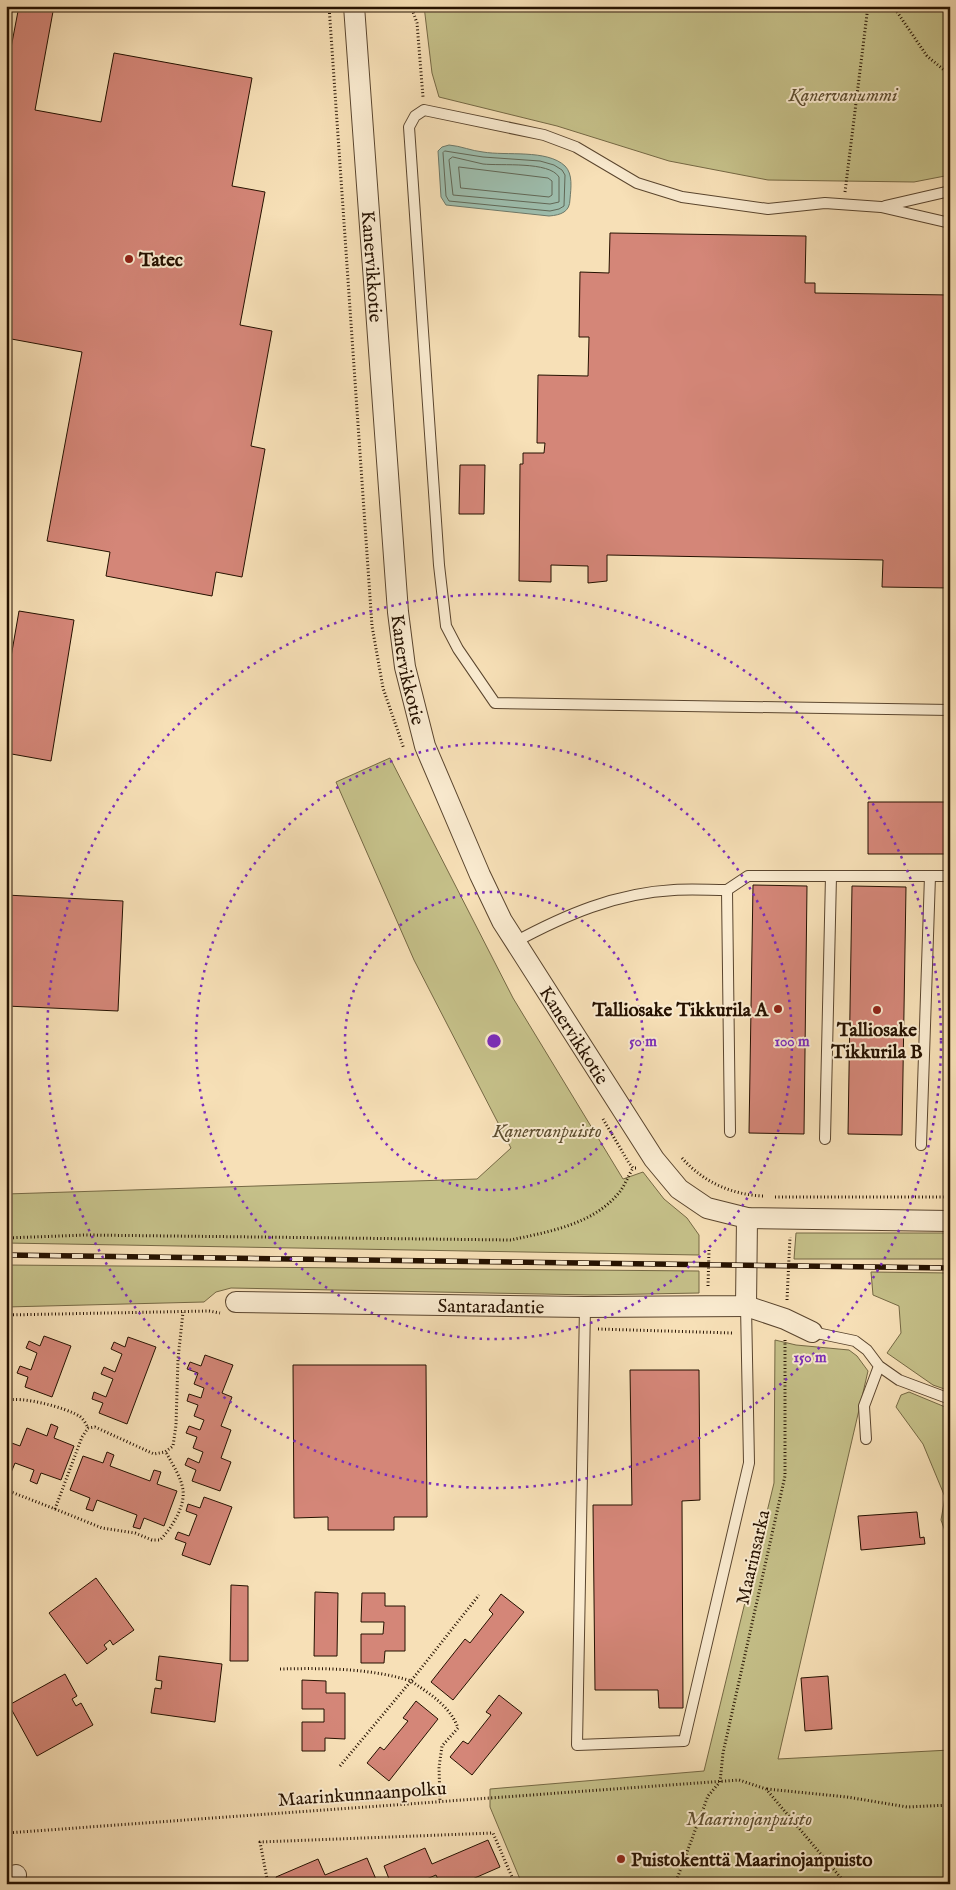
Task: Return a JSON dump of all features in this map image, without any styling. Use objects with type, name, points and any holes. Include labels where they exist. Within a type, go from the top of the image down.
[{"type":"street","name":"Kanervikkotie","points":[[354,6],[398,612],[405,667],[425,746],[448,803],[502,922],[654,1159],[679,1189],[707,1208],[747,1218]]},
{"type":"street","points":[[746,1306],[747,1218],[950,1221]]},
{"type":"street","name":"Santaradantie","points":[[236,1302],[585,1307],[746,1306],[785,1327],[812,1332]]},
{"type":"lane","points":[[950,223],[881,207],[825,203],[768,209],[682,197],[636,183],[576,147],[544,135],[424,110],[415,116],[409,127],[439,565],[446,626],[458,649],[495,703],[950,710]]},
{"type":"lane","points":[[881,207],[950,191]]},
{"type":"lane","points":[[515,942],[554,921],[609,900],[672,890],[727,890],[748,876],[950,876]]},
{"type":"lane","points":[[825,1139],[831,876]]},
{"type":"lane","points":[[921,1145],[930,876]]},
{"type":"lane","points":[[727,890],[730,1132]]},
{"type":"lane","points":[[585,1307],[577,1746],[684,1741],[749,1463],[746,1306]]},
{"type":"lane","points":[[812,1332],[855,1341],[867,1350],[878,1366],[900,1380],[950,1399]]},
{"type":"lane","points":[[866,1439],[864,1406],[878,1366]]},
{"type":"path","points":[[329,6],[372,626],[383,688],[406,755]]},
{"type":"path","points":[[411,6],[417,23],[424,110]]},
{"type":"path","points":[[843,204],[868,6]]},
{"type":"path","points":[[893,6],[927,56],[950,75]]},
{"type":"path","points":[[602,1118],[633,1168]]},
{"type":"path","points":[[6,1238],[86,1235],[511,1240],[555,1230],[591,1216],[617,1195],[633,1168],[644,1166],[672,1149],[698,1174],[726,1189],[751,1196],[950,1197]]},
{"type":"path","name":"Maarinsarka","points":[[720,1782],[723,1753],[785,1476],[785,1327],[790,1196]]},
{"type":"path","points":[[6,1315],[209,1311]]},
{"type":"path","points":[[55,1509],[82,1437],[88,1428],[95,1427],[154,1454],[166,1452],[173,1446],[183,1312]]},
{"type":"path","points":[[708,1332],[747,1334]]},
{"type":"path","points":[[6,1401],[24,1399],[68,1411],[80,1416],[88,1428]]},
{"type":"path","points":[[6,1490],[102,1528],[135,1533],[152,1540],[160,1540],[168,1532],[180,1508],[184,1492],[166,1452]]},
{"type":"path","points":[[340,1766],[411,1682],[479,1595]]},
{"type":"path","points":[[280,1668],[318,1668],[398,1677],[411,1682],[433,1697],[453,1716],[458,1728],[442,1746],[439,1766],[440,1802]]},
{"type":"path","name":"Maarinkunnaanpolku","points":[[6,1833],[738,1780],[766,1789],[847,1796],[906,1807],[950,1805]]},
{"type":"path","points":[[675,1884],[708,1796],[720,1782]]},
{"type":"path","points":[[766,1789],[846,1884]]},
{"type":"path","points":[[268,1884],[260,1842],[493,1833],[515,1884]]},
{"type":"green space","name":"Kanervanummi","points":[[424,6],[950,6],[950,175],[914,182],[768,180],[669,161],[557,126],[439,97],[432,73]]},
{"type":"green space","name":"Kanervanpuisto","points":[[390,758],[513,998],[623,1179],[643,1172],[664,1199],[687,1218],[699,1235],[699,1255],[6,1243],[6,1194],[477,1179],[511,1148],[414,960],[336,782]]},
{"type":"green space","points":[[796,1233],[950,1233],[950,1259],[794,1259]]},
{"type":"green space","points":[[6,1265],[699,1271],[699,1293],[592,1295],[231,1288],[216,1292],[204,1302],[6,1307]]},
{"type":"green space","points":[[871,1272],[950,1273],[950,1391],[933,1385],[887,1353],[901,1333],[899,1306],[873,1295]]},
{"type":"green space","name":"Maarinojanpuisto","points":[[775,1340],[796,1345],[849,1350],[857,1356],[868,1371],[778,1759],[950,1750],[950,1884],[522,1884],[490,1807],[490,1789],[704,1771],[774,1483]]},
{"type":"green space","points":[[909,1392],[950,1409],[950,1545],[941,1520],[945,1497],[923,1444],[896,1407],[901,1395]]},
{"type":"water","points":[[449,145],[483,152],[537,155],[557,161],[568,169],[571,181],[570,203],[567,210],[561,214],[549,216],[446,205],[441,197],[438,151],[442,147]]},
{"type":"building","name":"Tatec","points":[[19,6],[54,6],[35,110],[101,122],[114,53],[252,78],[232,186],[265,192],[240,325],[272,331],[251,446],[265,449],[242,577],[216,572],[212,596],[106,576],[110,552],[47,541],[82,352],[6,338],[6,74]]},
{"type":"building","points":[[610,233],[806,236],[805,283],[815,283],[815,293],[950,295],[950,588],[882,587],[883,560],[607,555],[607,581],[588,583],[588,566],[551,565],[551,582],[519,581],[520,464],[523,464],[523,453],[544,453],[545,443],[537,443],[538,375],[588,376],[589,337],[579,337],[580,272],[609,273]]},
{"type":"building","points":[[460,465],[485,465],[484,514],[459,514]]},
{"type":"building","points":[[19,611],[74,620],[51,761],[6,753],[6,686]]},
{"type":"building","points":[[868,802],[950,802],[950,854],[868,854]]},
{"type":"building","name":"Talliosake Tikkurila A","points":[[753,885],[807,886],[804,1134],[749,1133]]},
{"type":"building","name":"Talliosake Tikkurila B","points":[[852,886],[906,887],[902,1135],[848,1134]]},
{"type":"building","points":[[6,895],[123,901],[118,1011],[6,1006]]},
{"type":"building","points":[[950,972],[950,1136],[947,1135]]},
{"type":"building","points":[[44,1336],[71,1346],[52,1397],[25,1387],[28,1377],[17,1373],[20,1366],[31,1370],[37,1353],[26,1348],[29,1341],[40,1346]]},
{"type":"building","points":[[128,1337],[156,1347],[127,1424],[99,1413],[103,1403],[92,1399],[94,1392],[106,1397],[113,1379],[101,1374],[104,1367],[115,1372],[122,1354],[111,1349],[114,1342],[125,1347]]},
{"type":"building","points":[[205,1355],[233,1365],[222,1393],[232,1397],[221,1426],[231,1430],[221,1458],[231,1462],[220,1491],[192,1481],[196,1470],[185,1465],[188,1458],[199,1463],[203,1452],[193,1448],[197,1437],[186,1433],[189,1426],[200,1430],[204,1420],[194,1416],[198,1405],[187,1401],[189,1394],[201,1398],[204,1388],[194,1384],[198,1373],[187,1369],[190,1362],[201,1366]]},
{"type":"building","points":[[293,1365],[426,1365],[427,1517],[394,1517],[394,1530],[328,1530],[328,1517],[294,1518]]},
{"type":"building","points":[[630,1370],[699,1370],[700,1500],[682,1501],[683,1708],[659,1708],[658,1690],[595,1690],[593,1505],[632,1505]]},
{"type":"building","points":[[51,1424],[58,1427],[54,1438],[74,1446],[61,1480],[41,1473],[37,1484],[30,1481],[34,1470],[15,1463],[8,1480],[6,1479],[6,1441],[20,1446],[27,1428],[47,1436]]},
{"type":"building","points":[[107,1452],[114,1455],[110,1466],[150,1481],[154,1470],[161,1472],[157,1484],[177,1491],[164,1526],[144,1518],[140,1529],[133,1527],[137,1515],[97,1500],[93,1511],[86,1509],[90,1498],[70,1490],[83,1456],[103,1463]]},
{"type":"building","points":[[204,1497],[232,1507],[210,1565],[182,1555],[186,1543],[175,1539],[178,1532],[189,1536],[197,1515],[186,1511],[188,1504],[200,1508]]},
{"type":"building","points":[[917,1512],[920,1538],[924,1537],[925,1544],[861,1550],[858,1516]]},
{"type":"building","points":[[96,1578],[134,1630],[113,1645],[110,1640],[104,1645],[107,1649],[87,1664],[49,1613]]},
{"type":"building","points":[[231,1585],[248,1586],[248,1661],[230,1661]]},
{"type":"building","points":[[315,1592],[338,1593],[337,1656],[314,1656]]},
{"type":"building","points":[[362,1593],[385,1593],[385,1606],[405,1606],[405,1651],[385,1651],[384,1663],[361,1663],[361,1634],[383,1634],[384,1622],[361,1622]]},
{"type":"building","points":[[501,1594],[524,1612],[453,1700],[431,1682],[465,1639],[470,1643],[493,1614],[489,1610]]},
{"type":"building","points":[[159,1656],[222,1664],[215,1722],[151,1713],[155,1688],[161,1689],[162,1681],[156,1680]]},
{"type":"building","points":[[65,1674],[77,1696],[72,1699],[76,1706],[81,1703],[93,1725],[37,1756],[9,1705]]},
{"type":"building","points":[[828,1676],[832,1729],[805,1731],[801,1678]]},
{"type":"building","points":[[302,1680],[326,1681],[326,1693],[345,1693],[345,1739],[325,1738],[325,1751],[302,1751],[302,1722],[324,1722],[324,1709],[302,1709]]},
{"type":"building","points":[[499,1695],[522,1713],[472,1775],[450,1757],[463,1741],[468,1744],[491,1715],[486,1712]]},
{"type":"building","points":[[416,1701],[438,1719],[389,1781],[367,1763],[380,1747],[384,1750],[408,1721],[403,1718]]},
{"type":"building","points":[[488,1840],[500,1867],[461,1884],[440,1884],[436,1875],[415,1884],[391,1884],[384,1866],[425,1848],[432,1864]]},
{"type":"building","points":[[367,1858],[378,1884],[278,1884],[276,1877],[318,1859],[325,1875]]},
{"type":"railway","points":[[6,1255],[950,1268]]},
{"type":"place","name":"Tatec","points":[[129,259]]},
{"type":"place","name":"Talliosake Tikkurila A","points":[[778,1009]]},
{"type":"place","name":"Talliosake Tikkurila B","points":[[877,1010]]},
{"type":"place","name":"Puistokenttä Maarinojanpuisto","points":[[621,1859]]}]
